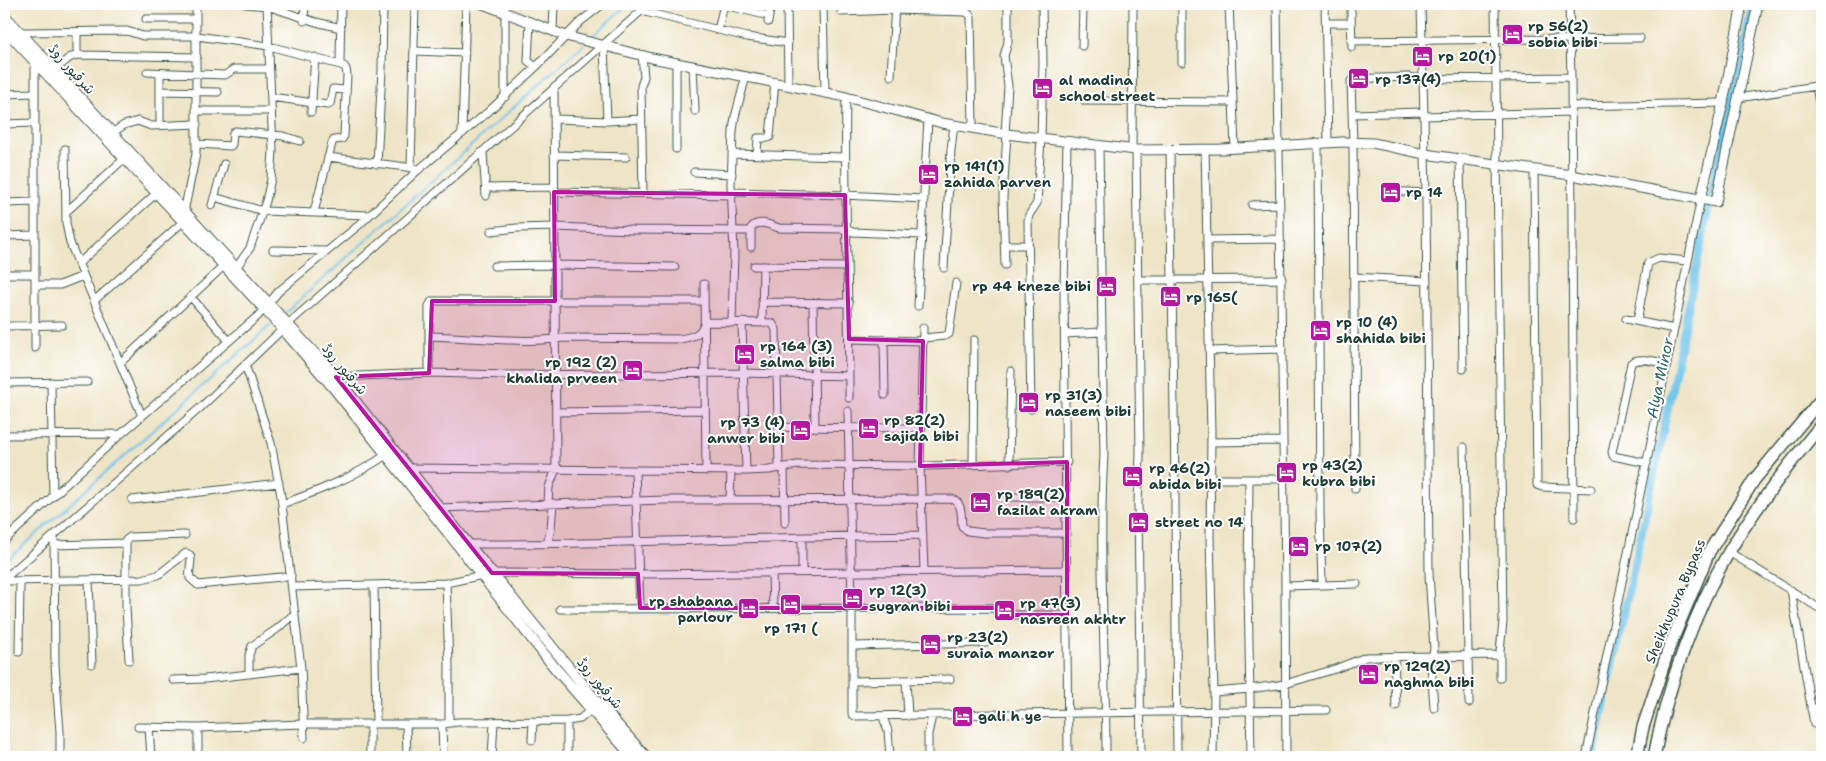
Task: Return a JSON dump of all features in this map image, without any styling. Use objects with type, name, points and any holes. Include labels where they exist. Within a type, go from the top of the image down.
[{"type":"highway","name":"Sheikhupura Bypass","points":[[1638,757],[1643,727],[1669,648],[1709,552],[1754,480],[1822,398]]},
{"type":"highway","name":"Sheikhupura Bypass","points":[[1654,757],[1681,658],[1698,616],[1729,552],[1781,474],[1822,424]]},
{"type":"main road","name":"شرقپور روڈ","points":[[4,15],[112,133],[128,156]]},
{"type":"main road","name":"شرقپور روڈ","points":[[4,28],[35,63],[185,216],[266,306],[336,378],[468,544],[487,575],[555,668],[637,755]]},
{"type":"main road","name":"شرقپور روڈ","points":[[283,324],[386,454],[597,702],[637,755]]},
{"type":"street","points":[[94,301],[185,216],[197,144],[196,4]]},
{"type":"street","points":[[245,4],[267,5],[304,19],[340,28]]},
{"type":"street","points":[[304,19],[305,4]]},
{"type":"street","points":[[340,64],[341,4]]},
{"type":"street","points":[[377,164],[383,4]]},
{"type":"street","points":[[414,169],[415,4]]},
{"type":"street","points":[[462,134],[466,4]]},
{"type":"street","points":[[483,4],[506,8],[530,22],[553,31],[642,55],[788,84],[954,125],[1006,134],[1134,150],[1235,148],[1318,143],[1373,143],[1425,154],[1571,175],[1716,202],[1758,4]]},
{"type":"street","points":[[553,31],[554,4]]},
{"type":"street","points":[[590,4],[590,13]]},
{"type":"street","points":[[4,541],[121,434],[258,316],[278,291],[359,225],[414,169],[462,134],[505,97],[569,36],[590,13],[603,4]]},
{"type":"street","points":[[4,580],[200,408],[283,324],[483,152],[649,4]]},
{"type":"street","points":[[720,4],[768,19],[771,4]]},
{"type":"street","points":[[718,30],[724,4]]},
{"type":"street","points":[[788,4],[788,84]]},
{"type":"street","points":[[823,4],[824,92]]},
{"type":"street","points":[[1004,265],[1004,190],[1008,86],[1004,56],[1008,42],[1008,4]]},
{"type":"street","points":[[1032,410],[1028,245],[1029,214],[1036,205],[1037,199],[1041,138],[1042,4]]},
{"type":"street","points":[[1082,46],[1083,4]]},
{"type":"street","points":[[1133,4],[1132,102],[1138,280],[1140,455],[1138,503],[1141,757]]},
{"type":"street","points":[[1182,4],[1182,62]]},
{"type":"street","points":[[1229,4],[1235,148]]},
{"type":"street","points":[[1277,4],[1278,145],[1282,279],[1286,757]]},
{"type":"street","points":[[1325,4],[1328,143]]},
{"type":"street","points":[[1421,4],[1426,193],[1428,574],[1434,649],[1431,662],[1434,708]]},
{"type":"street","points":[[1494,4],[1503,622],[1500,678]]},
{"type":"street","points":[[1569,4],[1574,518]]},
{"type":"street","points":[[1586,757],[1742,4]]},
{"type":"street","points":[[120,363],[191,297],[250,248],[263,211],[271,179],[273,151],[267,5]]},
{"type":"street","points":[[841,12],[857,8],[895,7],[960,8],[968,12],[971,17],[972,128]]},
{"type":"street","points":[[891,76],[895,7]]},
{"type":"street","points":[[505,97],[506,8]]},
{"type":"street","points":[[641,11],[748,37],[788,43]]},
{"type":"street","points":[[1351,11],[1352,44],[1422,40],[1640,38]]},
{"type":"street","points":[[146,19],[196,19]]},
{"type":"street","points":[[530,22],[528,61],[536,67]]},
{"type":"street","points":[[1326,23],[1351,23]]},
{"type":"street","points":[[20,32],[127,31],[143,36],[197,36],[269,46],[340,64],[346,69],[344,136],[342,139],[333,141],[314,212]]},
{"type":"street","points":[[77,32],[78,55]]},
{"type":"street","points":[[604,45],[607,122]]},
{"type":"street","points":[[35,49],[35,348]]},
{"type":"street","points":[[414,51],[465,53]]},
{"type":"street","points":[[55,70],[69,58],[78,55],[197,57]]},
{"type":"street","points":[[642,55],[644,77],[641,86],[643,193]]},
{"type":"street","points":[[311,112],[315,57]]},
{"type":"street","points":[[676,62],[676,149]]},
{"type":"street","points":[[693,66],[695,110]]},
{"type":"street","points":[[147,72],[224,75],[234,69],[269,69]]},
{"type":"street","points":[[160,74],[160,126]]},
{"type":"street","points":[[732,323],[732,154],[735,117],[746,76]]},
{"type":"street","points":[[1356,489],[1351,82],[1353,79],[1408,77],[1423,79],[1571,77]]},
{"type":"street","points":[[757,154],[758,138],[770,137],[775,82]]},
{"type":"street","points":[[1738,98],[1819,85],[1822,120]]},
{"type":"street","points":[[547,544],[551,529],[549,487],[556,469],[554,87]]},
{"type":"street","points":[[270,97],[329,105],[333,89],[346,90]]},
{"type":"street","points":[[160,91],[218,92]]},
{"type":"street","points":[[4,94],[35,93]]},
{"type":"street","points":[[846,97],[845,229],[849,303],[849,398]]},
{"type":"street","points":[[1085,100],[1233,102]]},
{"type":"street","points":[[1352,114],[1495,114],[1723,103]]},
{"type":"street","points":[[197,111],[271,111]]},
{"type":"street","points":[[554,119],[607,122],[642,119]]},
{"type":"street","points":[[918,306],[928,119]]},
{"type":"street","points":[[112,133],[138,121],[144,122],[149,126],[197,124]]},
{"type":"street","points":[[4,124],[35,123]]},
{"type":"street","points":[[944,268],[954,125]]},
{"type":"street","points":[[197,144],[230,146],[233,133],[235,132],[272,135],[300,142]]},
{"type":"street","points":[[1067,142],[1064,254],[1068,757]]},
{"type":"street","points":[[1318,143],[1322,585]]},
{"type":"street","points":[[1099,145],[1104,455],[1102,544],[1106,757]]},
{"type":"street","points":[[66,149],[68,235],[78,264],[142,416]]},
{"type":"street","points":[[1205,149],[1210,351],[1213,757]]},
{"type":"street","points":[[1170,150],[1175,389],[1174,502],[1177,757]]},
{"type":"street","points":[[483,152],[486,192],[554,189],[643,193],[845,195],[924,199]]},
{"type":"street","points":[[732,154],[845,157]]},
{"type":"street","points":[[554,155],[626,157]]},
{"type":"street","points":[[66,212],[128,156]]},
{"type":"street","points":[[328,158],[414,169]]},
{"type":"street","points":[[1460,159],[1463,369]]},
{"type":"street","points":[[224,164],[213,201],[263,211],[368,214]]},
{"type":"street","points":[[1534,170],[1537,485],[1542,487],[1591,489]]},
{"type":"street","points":[[694,172],[732,174]]},
{"type":"street","points":[[78,264],[160,190]]},
{"type":"street","points":[[1387,191],[1426,193]]},
{"type":"street","points":[[4,203],[35,202]]},
{"type":"street","points":[[1252,205],[1280,204]]},
{"type":"street","points":[[751,247],[752,225],[765,223],[779,228],[845,229],[858,232],[922,235]]},
{"type":"street","points":[[491,231],[554,227],[751,231]]},
{"type":"street","points":[[4,236],[35,235]]},
{"type":"street","points":[[1207,240],[1280,239]]},
{"type":"street","points":[[1005,245],[1028,245]]},
{"type":"street","points":[[273,250],[327,251]]},
{"type":"street","points":[[1637,321],[1648,263],[1658,258],[1688,260]]},
{"type":"street","points":[[494,266],[555,264],[675,267]]},
{"type":"street","points":[[754,266],[847,267]]},
{"type":"street","points":[[762,322],[763,266]]},
{"type":"street","points":[[4,274],[35,274]]},
{"type":"street","points":[[35,285],[60,285],[83,276]]},
{"type":"street","points":[[1354,277],[1427,281]]},
{"type":"street","points":[[1138,280],[1282,279]]},
{"type":"street","points":[[849,339],[923,339],[949,334],[956,283]]},
{"type":"street","points":[[704,284],[706,471]]},
{"type":"street","points":[[191,297],[229,341]]},
{"type":"street","points":[[429,373],[429,306],[432,301],[703,301]]},
{"type":"street","points":[[762,302],[849,303]]},
{"type":"street","points":[[812,303],[816,427]]},
{"type":"street","points":[[1626,319],[1674,329]]},
{"type":"street","points":[[705,322],[762,322],[772,323],[776,326],[778,427],[785,523]]},
{"type":"street","points":[[429,336],[680,339],[701,331],[705,322]]},
{"type":"street","points":[[742,322],[746,471]]},
{"type":"street","points":[[4,326],[62,325]]},
{"type":"street","points":[[923,328],[920,466],[924,571]]},
{"type":"street","points":[[1065,334],[1102,332]]},
{"type":"street","points":[[884,340],[885,395]]},
{"type":"street","points":[[973,465],[974,340]]},
{"type":"street","points":[[1210,351],[1282,349]]},
{"type":"street","points":[[1647,463],[1613,456],[1612,452],[1631,363],[1638,360],[1667,364]]},
{"type":"street","points":[[245,364],[271,443],[279,482],[301,668],[304,738]]},
{"type":"street","points":[[1009,465],[1011,371]]},
{"type":"street","points":[[336,378],[429,373],[556,375],[743,373],[849,376]]},
{"type":"street","points":[[52,382],[53,496]]},
{"type":"street","points":[[4,383],[86,382]]},
{"type":"street","points":[[556,412],[705,410]]},
{"type":"street","points":[[848,411],[853,716],[1326,710]]},
{"type":"street","points":[[778,427],[922,428]]},
{"type":"street","points":[[4,435],[121,434]]},
{"type":"street","points":[[1211,442],[1283,441]]},
{"type":"street","points":[[1464,447],[1469,703]]},
{"type":"street","points":[[282,504],[348,478],[386,454]]},
{"type":"street","points":[[408,468],[746,471],[797,465],[920,466],[1067,462]]},
{"type":"street","points":[[635,470],[640,608]]},
{"type":"street","points":[[730,500],[731,471]]},
{"type":"street","points":[[1249,478],[1250,757]]},
{"type":"street","points":[[1211,479],[1283,479]]},
{"type":"street","points":[[132,500],[279,482]]},
{"type":"street","points":[[1012,497],[1066,496]]},
{"type":"street","points":[[439,508],[636,501],[955,499],[961,508],[962,526],[968,531],[989,533],[1066,533]]},
{"type":"street","points":[[129,660],[126,580],[127,538],[185,535]]},
{"type":"street","points":[[468,544],[547,544],[802,538],[850,535],[922,535]]},
{"type":"street","points":[[54,536],[55,666],[60,757]]},
{"type":"street","points":[[802,538],[802,572]]},
{"type":"street","points":[[54,545],[126,543]]},
{"type":"street","points":[[1729,552],[1822,610]]},
{"type":"street","points":[[4,580],[142,579],[158,575],[186,553],[190,554],[191,558],[190,578],[198,585],[291,576]]},
{"type":"street","points":[[292,587],[446,583],[487,575],[1066,570]]},
{"type":"street","points":[[772,573],[773,608]]},
{"type":"street","points":[[89,580],[92,664]]},
{"type":"street","points":[[19,652],[20,581]]},
{"type":"street","points":[[442,757],[449,665],[446,583]]},
{"type":"street","points":[[1285,586],[1357,584]]},
{"type":"street","points":[[370,757],[373,724],[374,585]]},
{"type":"street","points":[[1791,590],[1814,724]]},
{"type":"street","points":[[560,608],[993,608],[1002,615],[1067,615]]},
{"type":"street","points":[[249,674],[249,655],[252,646],[277,629],[295,613]]},
{"type":"street","points":[[852,646],[986,644]]},
{"type":"street","points":[[1214,692],[1285,684],[1335,669],[1366,657],[1500,655]]},
{"type":"street","points":[[1394,656],[1396,706]]},
{"type":"street","points":[[173,680],[205,679],[301,668]]},
{"type":"street","points":[[852,681],[950,679]]},
{"type":"street","points":[[906,680],[908,716]]},
{"type":"street","points":[[1812,709],[1822,707]]},
{"type":"street","points":[[138,727],[198,728],[303,724],[446,724],[567,721],[580,718],[592,709]]},
{"type":"street","points":[[928,757],[928,734],[932,716]]},
{"type":"street","points":[[883,717],[888,731],[890,757]]},
{"type":"street","points":[[567,721],[567,757]]},
{"type":"street","points":[[492,757],[494,722]]},
{"type":"street","points":[[532,740],[533,722]]},
{"type":"street","points":[[406,724],[406,757]]},
{"type":"street","points":[[149,727],[150,757]]},
{"type":"street","points":[[198,728],[198,757]]},
{"type":"highlighted area","points":[[554,192],[845,195],[849,339],[923,341],[920,466],[1067,462],[1067,615],[1002,615],[996,608],[640,608],[638,574],[492,573],[336,377],[429,373],[432,301],[555,301]]},
{"type":"waterway","points":[[589,39],[628,4]]},
{"type":"waterway","name":"Alya Minor","points":[[1593,757],[1662,437],[1721,147],[1753,4]]},
{"type":"waterway","points":[[283,315],[584,44]]},
{"type":"waterway","points":[[4,563],[273,323]]},
{"type":"place","name":"rp 56(2) sobia bibi","points":[[1512,34]]},
{"type":"place","name":"rp 20(1)","points":[[1422,56]]},
{"type":"place","name":"rp 137(4)","points":[[1359,79]]},
{"type":"place","name":"al madina school street","points":[[1043,88]]},
{"type":"place","name":"rp 141(1) zahida parven","points":[[928,174]]},
{"type":"place","name":"rp 14","points":[[1390,192]]},
{"type":"place","name":"rp 44 kneze bibi","points":[[1107,286]]},
{"type":"place","name":"rp 165(","points":[[1170,297]]},
{"type":"place","name":"rp 10 (4) shahida bibi","points":[[1320,330]]},
{"type":"place","name":"rp 164 (3) salma bibi","points":[[744,354]]},
{"type":"place","name":"rp 192 (2) khalida prveen","points":[[633,370]]},
{"type":"place","name":"rp 31(3) naseem bibi","points":[[1029,403]]},
{"type":"place","name":"rp 82(2) sajida bibi","points":[[868,428]]},
{"type":"place","name":"rp 73 (4) anwer bibi","points":[[801,430]]},
{"type":"place","name":"rp 43(2) kubra bibi","points":[[1286,473]]},
{"type":"place","name":"rp 46(2) abida bibi","points":[[1133,476]]},
{"type":"place","name":"rp 189(2) fazilat akram","points":[[981,502]]},
{"type":"place","name":"street no 14","points":[[1139,522]]},
{"type":"place","name":"rp 107(2)","points":[[1299,546]]},
{"type":"place","name":"rp 12(3) sugran bibi","points":[[853,598]]},
{"type":"place","name":"rp 171 (","points":[[791,605]]},
{"type":"place","name":"rp shabana parlour","points":[[749,609]]},
{"type":"place","name":"rp 47(3) nasreen akhtr","points":[[1004,611]]},
{"type":"place","name":"rp 23(2) suraia manzor","points":[[931,645]]},
{"type":"place","name":"rp 129(2) naghma bibi","points":[[1368,674]]},
{"type":"place","name":"gali h ye","points":[[962,716]]}]
